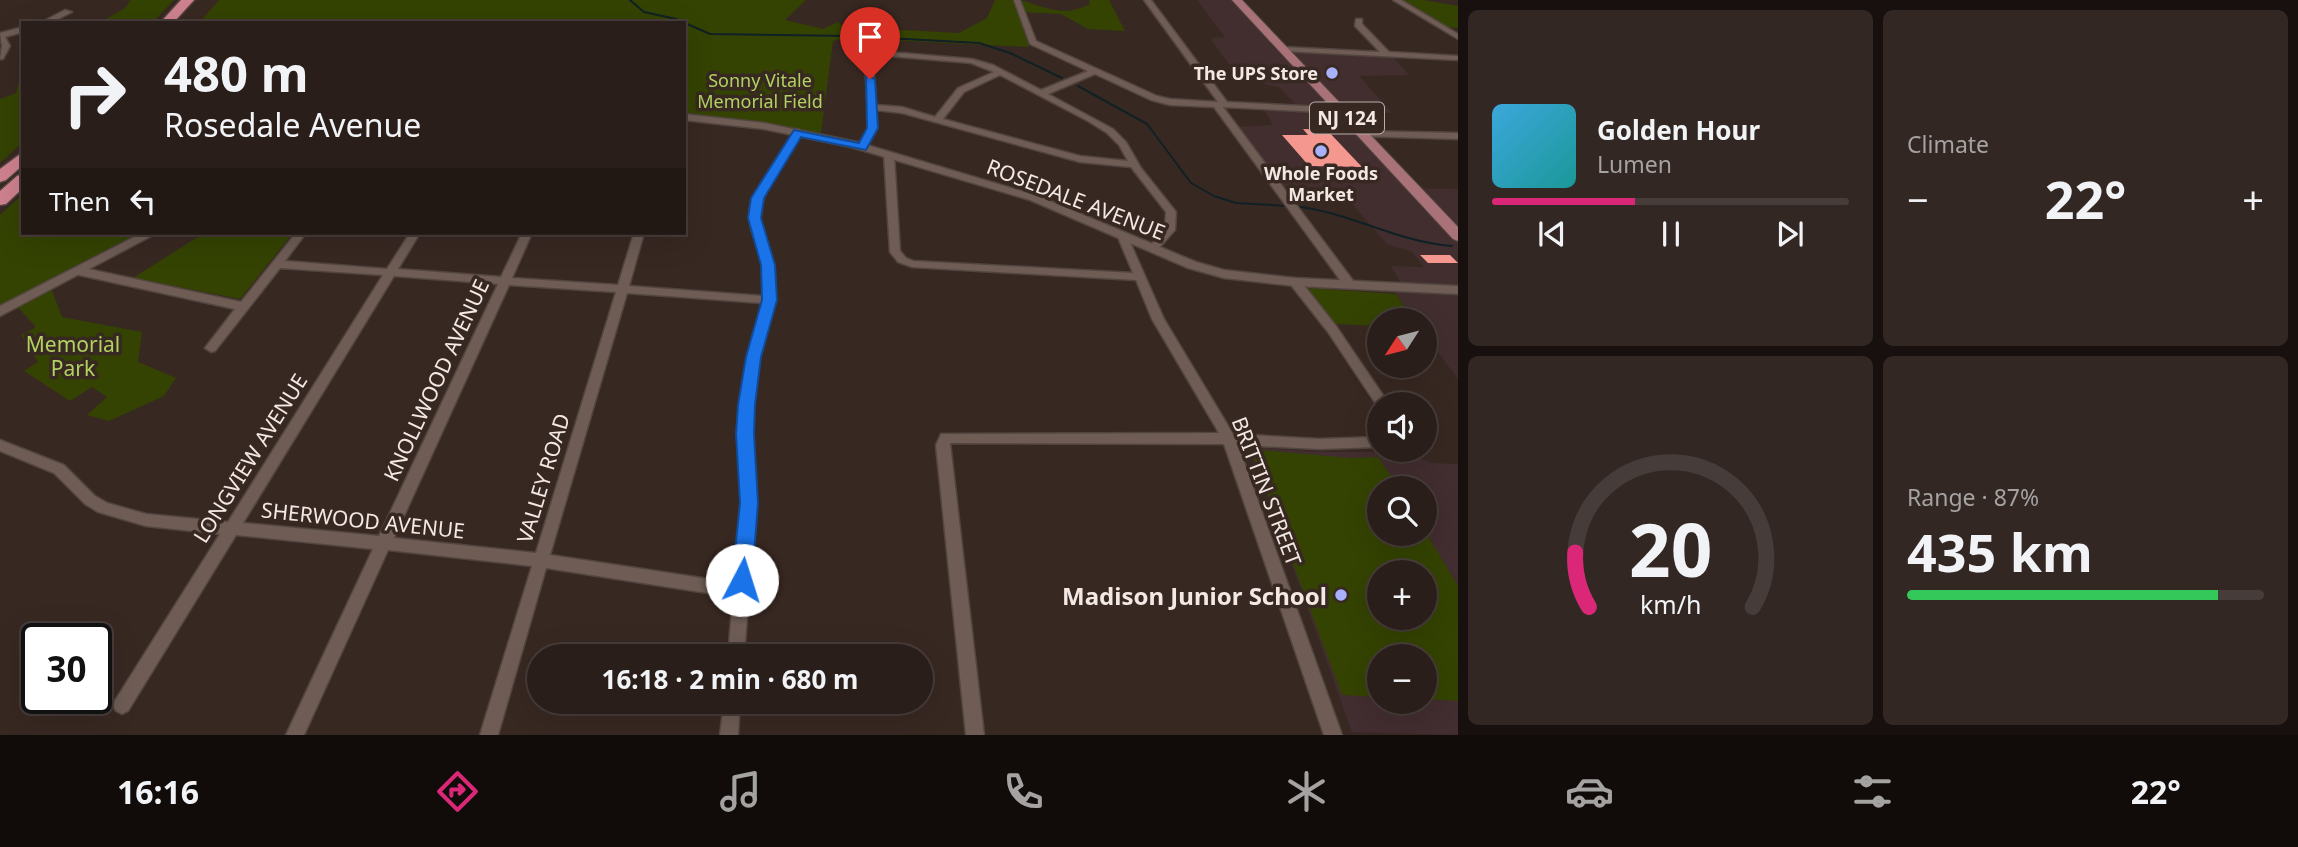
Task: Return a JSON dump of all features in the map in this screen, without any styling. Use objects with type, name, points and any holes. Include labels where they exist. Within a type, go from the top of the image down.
[{"type":"highway","points":[[169,21],[194,4]]},
{"type":"highway","points":[[186,21],[194,4]]},
{"type":"highway","points":[[0,177],[21,159]]},
{"type":"highway","points":[[0,200],[21,181]]},
{"type":"main road","name":"NJ 124","points":[[1237,0],[1458,236]]},
{"type":"street","points":[[1017,0],[1033,42],[1154,99],[1340,110]]},
{"type":"street","points":[[1147,0],[1350,285]]},
{"type":"street","points":[[1396,0],[1458,37]]},
{"type":"street","points":[[48,21],[68,12]]},
{"type":"street","points":[[1359,21],[1358,24],[1387,55]]},
{"type":"street","points":[[0,57],[6,46],[1,35],[21,30]]},
{"type":"street","points":[[1283,50],[1458,58]]},
{"type":"street","points":[[862,147],[871,135],[869,64],[879,55],[972,61],[1042,93],[1110,131],[1123,144],[1134,164],[1168,206],[1172,218],[1170,230],[1153,248]]},
{"type":"street","points":[[1042,93],[1094,71]]},
{"type":"street","points":[[938,119],[961,90],[1000,72]]},
{"type":"street","points":[[872,107],[902,110],[938,119],[1080,159],[1134,164]]},
{"type":"street","name":"ROSEDALE AVENUE","points":[[686,117],[748,123],[862,147],[1034,198],[1216,272],[1295,282],[1458,290]]},
{"type":"street","points":[[737,644],[749,503],[746,405],[754,357],[769,300],[768,265],[756,228],[755,208],[762,190],[798,132]]},
{"type":"street","points":[[1362,134],[1458,136]]},
{"type":"street","points":[[889,155],[895,252],[902,260],[926,265],[1138,277]]},
{"type":"street","points":[[0,312],[147,235]]},
{"type":"street","points":[[211,348],[299,235]]},
{"type":"street","name":"LONGVIEW AVENUE","points":[[122,705],[414,235]]},
{"type":"street","name":"KNOLLWOOD AVENUE","points":[[295,735],[526,235]]},
{"type":"street","name":"VALLEY ROAD","points":[[489,735],[638,235]]},
{"type":"street","name":"BRITTIN STREET","points":[[1122,235],[1158,319],[1230,439],[1333,735]]},
{"type":"street","points":[[277,264],[769,300]]},
{"type":"street","points":[[79,271],[244,307]]},
{"type":"street","points":[[1295,282],[1374,392]]},
{"type":"street","points":[[975,735],[943,445],[946,438],[1367,442]]},
{"type":"street","name":"SHERWOOD AVENUE","points":[[0,445],[59,469],[90,500],[119,514],[540,560],[741,591]]},
{"type":"street","points":[[729,735],[731,714]]},
{"type":"shaded area","points":[[1197,0],[1237,0],[1285,49],[1391,55],[1409,75],[1359,76],[1392,113],[1342,112],[1413,188],[1458,189],[1458,379],[1437,351],[1437,308],[1406,308],[1388,282],[1400,282],[1391,266],[1424,267],[1412,252],[1387,244],[1338,188],[1277,186],[1233,127],[1273,125],[1262,107],[1299,108],[1279,87],[1240,79],[1210,38],[1225,37]]},
{"type":"shaded area","name":"Madison Junior School","points":[[1250,447],[1317,452],[1367,452],[1367,462],[1458,464],[1458,735],[1352,732]]},
{"type":"green space","points":[[131,0],[174,0],[154,21],[102,21],[125,8]]},
{"type":"green space","name":"Sonny Vitale Memorial Field","points":[[219,0],[806,0],[785,20],[823,29],[838,22],[844,27],[959,33],[987,18],[995,0],[1024,1],[1065,11],[1090,4],[1089,0],[1109,0],[1125,31],[1088,29],[1061,14],[1018,12],[1029,47],[847,38],[833,41],[821,133],[686,112],[686,21],[201,21]]},
{"type":"green space","points":[[1395,0],[1423,0],[1458,6],[1458,28],[1446,27]]},
{"type":"green space","points":[[21,79],[21,144],[0,163],[0,99],[16,93]]},
{"type":"green space","name":"Memorial Park","points":[[21,196],[21,235],[135,235],[48,280],[62,317],[142,332],[138,362],[176,378],[164,396],[109,421],[87,415],[107,397],[92,387],[70,401],[24,371],[38,362],[21,335],[36,327],[11,300],[0,305],[0,215]]},
{"type":"green space","points":[[201,235],[291,235],[240,299],[133,278]]},
{"type":"green space","points":[[1310,288],[1396,294],[1406,308],[1367,308],[1367,325],[1336,324],[1307,291]]},
{"type":"green space","points":[[1250,449],[1367,457],[1367,462],[1381,462],[1391,476],[1367,476],[1367,546],[1434,546],[1458,586],[1458,701],[1437,700],[1437,644],[1367,644],[1367,696],[1342,695]]},
{"type":"building","name":"Whole Foods Market","points":[[1303,129],[1327,130],[1362,167],[1309,166],[1282,135],[1308,135]]},
{"type":"building","points":[[1420,255],[1450,255],[1458,263],[1428,263]]},
{"type":"waterway","points":[[630,0],[644,12],[681,21]]},
{"type":"waterway","points":[[686,23],[710,34],[850,36],[979,43],[1010,53],[1062,78]]},
{"type":"waterway","points":[[1078,86],[1147,124],[1191,183],[1214,196],[1236,203],[1287,206]]},
{"type":"waterway","points":[[1294,206],[1334,214],[1412,239],[1452,246]]},
{"type":"place","name":"The UPS Store","points":[[1332,73]]},
{"type":"place","name":"Whole Foods Market","points":[[1321,151]]},
{"type":"place","name":"Madison Junior School","points":[[1341,595]]},
{"type":"route","points":[[742,580],[749,503],[746,405],[754,357],[766,317],[770,282],[768,265],[756,228],[755,208],[758,198],[798,132],[862,147],[869,140],[873,128],[870,79]]}]
